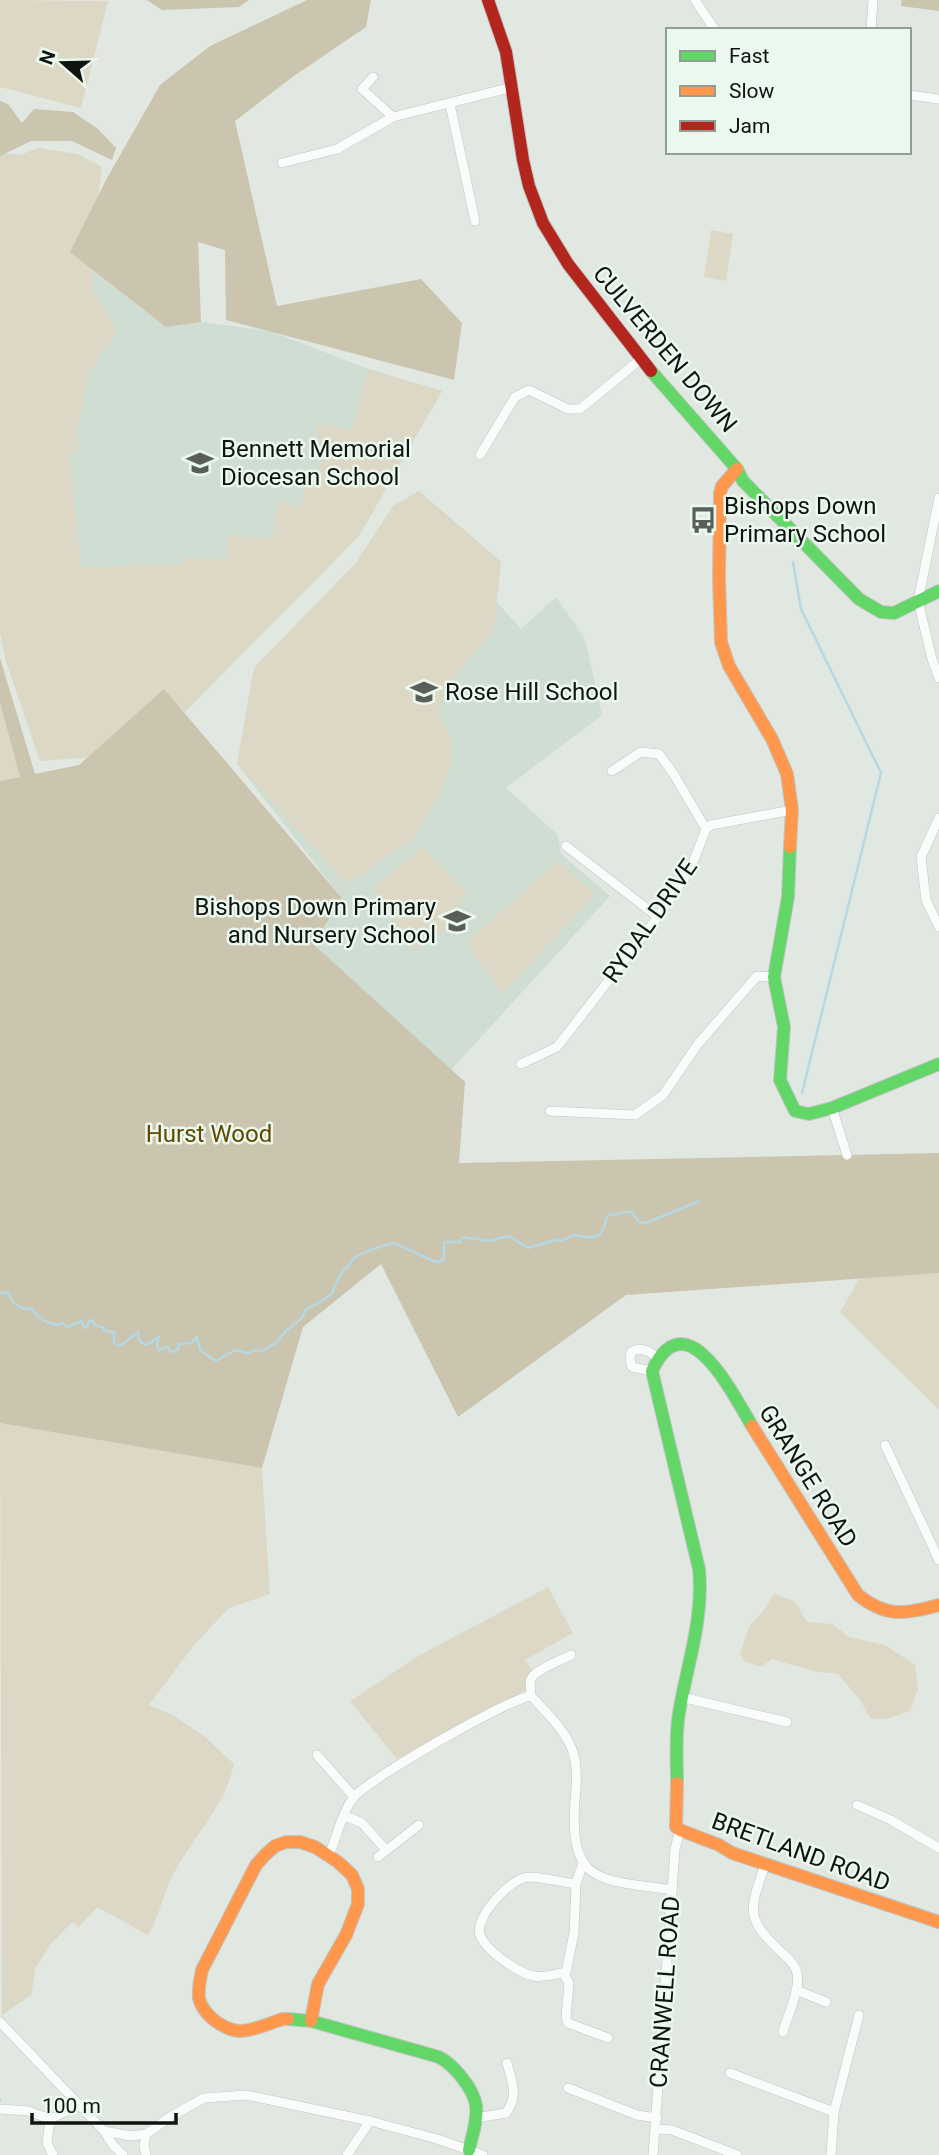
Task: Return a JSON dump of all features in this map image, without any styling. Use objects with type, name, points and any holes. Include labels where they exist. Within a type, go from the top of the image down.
[{"type":"street","name":"CULVERDEN DOWN","points":[[488,0],[504,40],[524,157],[538,214],[553,243],[603,311],[737,469],[743,481],[859,599],[875,610],[887,613],[901,611],[939,591]]},
{"type":"street","points":[[695,0],[712,28]]},
{"type":"street","points":[[871,28],[873,0]]},
{"type":"street","points":[[373,77],[362,89],[393,117]]},
{"type":"street","points":[[282,163],[337,149],[393,117],[513,87]]},
{"type":"street","points":[[911,95],[939,99]]},
{"type":"street","points":[[450,103],[475,221]]},
{"type":"street","points":[[480,455],[518,394],[529,390],[568,409],[580,409],[642,358]]},
{"type":"street","points":[[737,469],[722,486],[720,493],[721,642],[729,666],[772,739],[787,774],[792,810],[788,897],[774,977],[784,1027],[780,1080],[794,1111],[809,1114],[832,1108],[939,1064]]},
{"type":"street","points":[[939,498],[918,601],[939,678]]},
{"type":"street","points":[[612,771],[642,752],[659,754],[706,829]]},
{"type":"street","name":"RYDAL DRIVE","points":[[521,1064],[557,1047],[658,917],[691,869],[706,829],[711,825],[792,810]]},
{"type":"street","points":[[939,818],[921,857],[926,900],[939,927]]},
{"type":"street","points":[[566,846],[658,917]]},
{"type":"street","points":[[550,1111],[635,1115],[663,1095],[698,1044],[757,976],[774,977]]},
{"type":"street","points":[[832,1108],[847,1155]]},
{"type":"street","name":"GRANGE ROAD","points":[[678,1716],[699,1614],[701,1588],[654,1365],[667,1348],[687,1344],[699,1349],[713,1363],[858,1595],[872,1607],[888,1612],[907,1613],[939,1605]]},
{"type":"street","points":[[885,1445],[939,1560]]},
{"type":"street","points":[[571,1655],[537,1673],[530,1686],[531,1696],[572,1747],[577,1779],[573,1826],[576,1847],[586,1868],[603,1877],[672,1890]]},
{"type":"street","points":[[329,1855],[354,1797],[379,1777],[496,1710],[531,1696]]},
{"type":"street","points":[[681,1697],[787,1721]]},
{"type":"street","name":"BRETLAND ROAD","points":[[678,1716],[675,1818],[680,1830],[765,1865],[939,1923]]},
{"type":"street","points":[[317,1755],[354,1797]]},
{"type":"street","points":[[857,1805],[891,1820],[939,1849]]},
{"type":"street","points":[[345,1816],[362,1823],[386,1850]]},
{"type":"street","points":[[378,1857],[419,1825]]},
{"type":"street","name":"CRANWELL ROAD","points":[[653,2155],[675,1849],[680,1830]]},
{"type":"street","points":[[311,2021],[319,1980],[357,1915],[359,1897],[355,1878],[342,1865],[314,1845],[297,1840],[279,1843],[256,1865],[202,1970],[199,2000],[207,2013],[229,2029],[242,2031],[283,2019],[311,2021],[439,2057],[460,2073],[476,2103],[470,2150]]},
{"type":"street","points":[[576,1884],[526,1877],[509,1885],[486,1912],[479,1929],[480,1937],[504,1962],[535,1977],[566,1972],[573,1933],[576,1884],[583,1863]]},
{"type":"street","points":[[765,1865],[752,1909],[754,1922],[793,1963],[798,1975],[783,2032]]},
{"type":"street","points":[[563,1973],[569,1983],[566,2017],[568,2023],[608,2038]]},
{"type":"street","points":[[796,1990],[826,2002]]},
{"type":"street","points":[[831,2155],[834,2112],[859,2015]]},
{"type":"street","points":[[0,2022],[104,2130],[113,2146],[124,2155]]},
{"type":"street","points":[[476,2118],[506,2113],[512,2105],[514,2097],[507,2063]]},
{"type":"street","points":[[730,2073],[834,2112]]},
{"type":"street","points":[[568,2088],[737,2155]]},
{"type":"street","points":[[104,2130],[131,2136],[146,2134],[205,2098],[257,2096],[370,2120],[483,2155]]},
{"type":"street","points":[[0,2109],[28,2111],[50,2119],[79,2105]]},
{"type":"street","points":[[50,2119],[47,2143],[53,2155]]},
{"type":"street","points":[[347,2155],[370,2120]]},
{"type":"street","points":[[146,2134],[146,2155]]},
{"type":"shaded area","points":[[0,0],[108,1],[81,108],[0,87]]},
{"type":"shaded area","name":"Bennett Memorial Diocesan School","points":[[39,148],[77,154],[102,167],[91,247],[166,327],[201,322],[270,331],[368,369],[442,391],[359,536],[153,744],[40,761],[6,661],[0,633],[0,153],[20,155]]},
{"type":"shaded area","name":"Bennett Memorial Diocesan School","points":[[39,148],[77,154],[102,167],[91,247],[93,282],[90,286],[117,331],[89,373],[77,428],[79,450],[69,454],[81,567],[180,564],[186,558],[228,559],[228,535],[272,539],[279,501],[300,509],[306,485],[324,462],[315,422],[352,430],[368,369],[442,391],[359,536],[153,744],[123,755],[40,761],[6,661],[0,633],[0,153],[20,155]]},
{"type":"shaded area","points":[[711,230],[733,234],[726,281],[704,277]]},
{"type":"shaded area","name":"Rose Hill School","points":[[419,491],[501,562],[496,601],[521,629],[556,597],[585,639],[602,715],[506,788],[558,835],[561,854],[610,896],[440,1082],[313,943],[342,898],[237,764],[254,668],[356,563],[393,506]]},
{"type":"shaded area","name":"Rose Hill School","points":[[419,491],[501,562],[494,630],[447,685],[437,712],[450,737],[450,768],[442,791],[414,838],[347,883],[237,764],[254,668],[356,563],[393,506]]},
{"type":"shaded area","points":[[0,703],[20,777],[0,781]]},
{"type":"shaded area","points":[[423,847],[468,895],[459,904],[461,920],[414,950],[374,887]]},
{"type":"shaded area","points":[[558,861],[595,894],[502,994],[466,943]]},
{"type":"shaded area","points":[[939,1243],[939,1410],[840,1312],[877,1248]]},
{"type":"shaded area","points":[[0,1423],[262,1468],[270,1594],[229,1608],[195,1644],[149,1705],[173,1715],[205,1737],[234,1764],[223,1795],[171,1879],[148,1935],[97,1907],[79,1927],[72,1922],[51,1944],[36,1967],[31,1995],[2,2015]]},
{"type":"shaded area","points":[[548,1587],[573,1633],[525,1660],[532,1670],[525,1680],[526,1690],[397,1759],[350,1701],[420,1655]]},
{"type":"shaded area","points":[[774,1593],[795,1602],[807,1622],[833,1624],[849,1637],[885,1645],[915,1665],[918,1689],[910,1711],[887,1719],[871,1719],[860,1700],[838,1674],[813,1671],[772,1659],[761,1667],[744,1661],[740,1654],[749,1627]]},
{"type":"green space","points":[[147,0],[249,0],[239,7],[162,10]]},
{"type":"green space","points":[[307,0],[371,0],[366,27],[291,78],[235,121],[277,306],[421,279],[462,323],[454,380],[226,320],[225,250],[198,242],[201,322],[166,327],[70,252],[106,180],[160,85],[210,46]]},
{"type":"green space","points":[[902,0],[939,0],[939,11],[901,6]]},
{"type":"green space","points":[[0,101],[8,104],[22,123],[34,109],[73,112],[98,129],[116,148],[112,160],[72,141],[31,141],[0,156]]},
{"type":"green space","name":"Hurst Wood","points":[[0,658],[35,774],[79,765],[164,689],[342,898],[313,944],[465,1082],[459,1163],[939,1153],[939,1273],[626,1295],[458,1417],[381,1264],[303,1327],[262,1468],[0,1423],[0,781],[20,777],[0,703]]},
{"type":"waterway","points":[[793,562],[801,609],[881,773],[802,1093]]},
{"type":"waterway","points":[[0,1292],[8,1292],[13,1302],[22,1308],[31,1309],[44,1321],[57,1325],[62,1323],[67,1327],[82,1321],[84,1328],[90,1320],[93,1321],[94,1325],[105,1331],[114,1332],[114,1343],[120,1346],[138,1332],[140,1342],[147,1345],[159,1337],[159,1351],[167,1346],[170,1352],[178,1350],[178,1344],[191,1343],[197,1337],[200,1350],[216,1361],[235,1350],[260,1352],[276,1343],[301,1319],[306,1309],[332,1294],[340,1275],[353,1258],[379,1247],[394,1243],[440,1262],[444,1258],[444,1242],[460,1242],[462,1237],[490,1241],[509,1236],[528,1248],[561,1241],[573,1235],[596,1236],[603,1230],[607,1216],[631,1211],[639,1222],[646,1223],[699,1201]]},
{"type":"traffic: fast","points":[[651,371],[737,469],[743,481],[859,599],[881,612],[894,613],[939,591]]},
{"type":"traffic: fast","points":[[790,847],[788,897],[774,977],[784,1027],[780,1080],[795,1111],[809,1114],[832,1108],[939,1064]]},
{"type":"traffic: fast","points":[[677,1783],[678,1721],[697,1623],[700,1587],[699,1569],[652,1371],[665,1351],[679,1344],[694,1348],[708,1360],[734,1394],[752,1426]]},
{"type":"traffic: fast","points":[[288,2019],[311,2021],[439,2057],[445,2061],[467,2084],[476,2105],[469,2150]]},
{"type":"traffic: slow","points":[[737,469],[722,486],[720,493],[721,642],[729,666],[772,739],[787,774],[792,810],[790,847]]},
{"type":"traffic: slow","points":[[752,1426],[858,1595],[887,1611],[906,1612],[939,1605]]},
{"type":"traffic: slow","points":[[677,1783],[676,1827],[680,1830],[732,1853],[939,1922]]},
{"type":"traffic: slow","points":[[288,2019],[245,2031],[227,2028],[204,2010],[199,1998],[199,1988],[202,1970],[256,1865],[275,1846],[286,1842],[300,1842],[315,1847],[338,1862],[352,1875],[358,1889],[358,1904],[346,1935],[318,1984],[311,2021]]},
{"type":"traffic: jam","points":[[488,0],[506,52],[523,160],[529,186],[543,223],[568,264],[651,371]]},
{"type":"place","name":"Bennett Memorial Diocesan School","points":[[200,463]]},
{"type":"place","name":"Bishops Down Primary School","points":[[703,520]]},
{"type":"place","name":"Rose Hill School","points":[[424,692]]},
{"type":"place","name":"Bishops Down Primary and Nursery School","points":[[457,921]]}]
